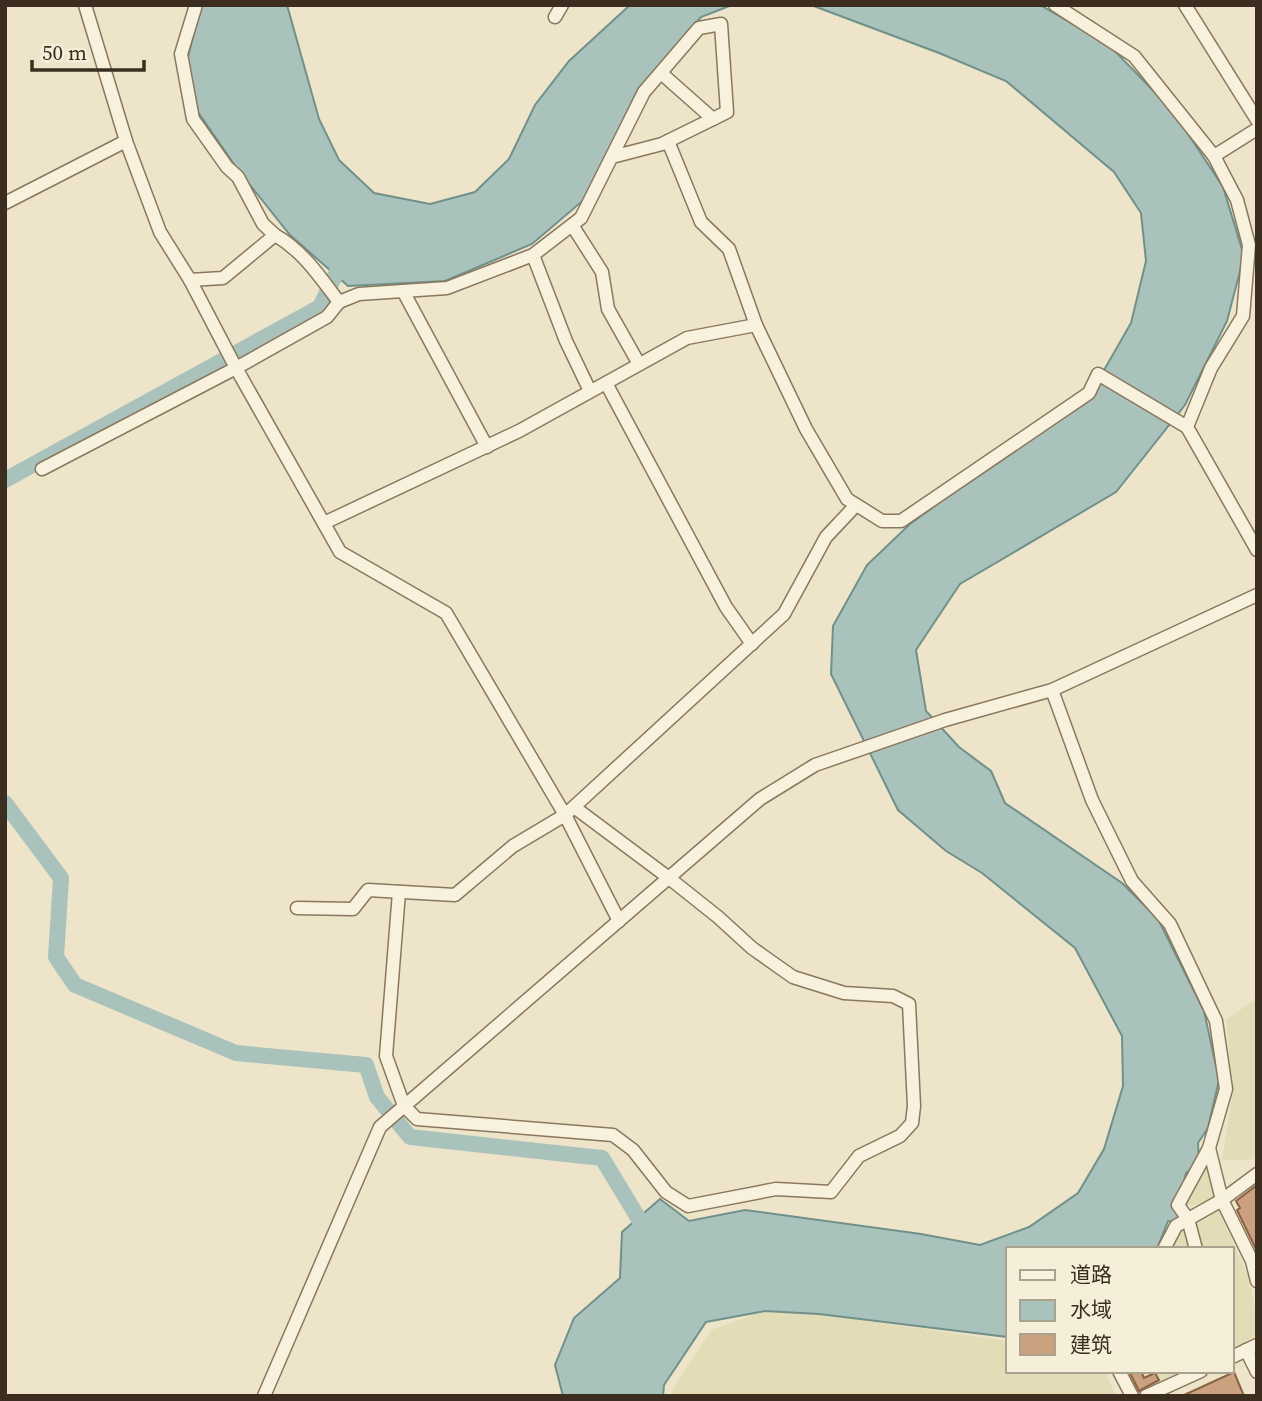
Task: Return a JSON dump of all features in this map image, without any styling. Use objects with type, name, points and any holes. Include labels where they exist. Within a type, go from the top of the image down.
[{"type":"street","points":[[85,5],[126,141],[160,232],[190,280],[236,368],[340,552],[446,613],[570,811],[619,921]]},
{"type":"street","points":[[196,5],[181,54],[193,119],[237,177],[263,224],[307,260],[339,302]]},
{"type":"street","points":[[1055,5],[1134,56],[1214,156],[1237,200],[1253,243],[1243,316],[1182,424]]},
{"type":"street","points":[[1185,5],[1257,120]]},
{"type":"street","points":[[42,469],[236,368],[327,317],[339,302],[359,294],[447,288],[533,255],[581,218],[644,92],[699,28],[721,24],[727,112],[668,141],[612,157]]},
{"type":"street","points":[[662,73],[713,119]]},
{"type":"street","points":[[1214,156],[1257,129]]},
{"type":"street","points":[[5,202],[126,141]]},
{"type":"street","points":[[668,141],[701,222],[729,249],[756,325],[806,429],[847,499],[882,521],[901,521],[1089,393],[1098,374],[1182,424],[1257,550]]},
{"type":"street","points":[[572,225],[602,272],[608,309],[639,364]]},
{"type":"street","points":[[190,280],[223,278],[275,235]]},
{"type":"street","points":[[533,255],[566,341],[590,391]]},
{"type":"street","points":[[403,291],[486,447]]},
{"type":"street","points":[[324,523],[486,447],[687,338],[756,325]]},
{"type":"street","points":[[606,383],[726,607],[752,644]]},
{"type":"street","points":[[297,908],[353,909],[368,890],[454,895],[513,846],[570,811],[785,614],[826,537],[856,505]]},
{"type":"street","points":[[264,1396],[380,1127],[760,800],[815,765],[944,720],[1052,690],[1257,595]]},
{"type":"street","points":[[1052,690],[1092,800],[1132,881],[1170,924],[1216,1021],[1226,1089],[1209,1147],[1178,1205],[1188,1219],[1195,1247]]},
{"type":"street","points":[[399,891],[386,1056],[404,1106],[417,1119],[613,1135],[633,1150],[666,1192],[688,1206],[776,1189],[831,1192],[859,1156],[900,1136],[912,1123],[915,1106],[909,1004],[893,996],[844,993],[793,976],[752,948],[719,917],[669,878],[570,811]]},
{"type":"street","points":[[1209,1147],[1222,1200],[1252,1261],[1257,1281]]},
{"type":"street","points":[[1165,1247],[1176,1226],[1222,1200],[1257,1174]]},
{"type":"street","points":[[1234,1356],[1251,1348],[1257,1372]]},
{"type":"street","points":[[1120,1373],[1132,1396]]},
{"type":"street","points":[[1146,1396],[1197,1373]]},
{"type":"shaded area","points":[[1257,998],[1257,1157],[1251,1160],[1222,1160],[1233,1090],[1226,1020]]},
{"type":"shaded area","points":[[1205,1163],[1211,1172],[1217,1197],[1192,1206],[1185,1205]]},
{"type":"shaded area","points":[[1219,1211],[1249,1278],[1257,1319],[1257,1335],[1234,1351],[1234,1247],[1162,1247],[1166,1236]]},
{"type":"shaded area","points":[[765,1311],[819,1314],[1006,1341],[1006,1373],[1106,1373],[1116,1396],[671,1396],[672,1390],[711,1330]]},
{"type":"shaded area","points":[[1125,1373],[1184,1373],[1136,1395]]},
{"type":"water","points":[[201,5],[287,5],[319,119],[339,160],[374,193],[430,204],[475,192],[509,159],[535,105],[569,61],[630,5],[732,5],[701,17],[638,89],[586,198],[532,244],[445,281],[348,286],[290,235],[238,170],[198,112],[187,61]]},
{"type":"water","points":[[811,5],[1040,5],[1109,45],[1173,111],[1223,187],[1244,256],[1227,321],[1185,405],[1116,492],[960,584],[916,650],[926,711],[959,747],[991,771],[1005,803],[1122,883],[1158,919],[1204,1011],[1219,1080],[1208,1128],[1198,1143],[1199,1163],[1186,1173],[1178,1205],[1184,1218],[1177,1222],[1168,1221],[1158,1247],[1006,1247],[1006,1337],[819,1314],[765,1311],[706,1322],[664,1385],[663,1396],[563,1396],[555,1365],[574,1318],[620,1278],[622,1232],[660,1199],[689,1221],[745,1210],[921,1234],[980,1245],[1029,1227],[1078,1193],[1104,1149],[1123,1086],[1122,1036],[1075,948],[982,873],[946,851],[898,810],[831,674],[833,626],[867,565],[910,524],[1092,391],[1131,323],[1146,261],[1141,213],[1114,172],[1006,81]]},
{"type":"building","points":[[1257,1185],[1257,1251],[1237,1210],[1240,1208],[1236,1201]]},
{"type":"building","points":[[1234,1372],[1244,1396],[1182,1396]]},
{"type":"building","points":[[1130,1373],[1142,1373],[1144,1378],[1155,1373],[1159,1380],[1139,1391]]},
{"type":"waterway","points":[[5,480],[320,307],[345,255]]},
{"type":"waterway","points":[[5,803],[61,878],[56,957],[75,985],[236,1053],[366,1065],[377,1097],[410,1137],[602,1158],[648,1234]]}]
